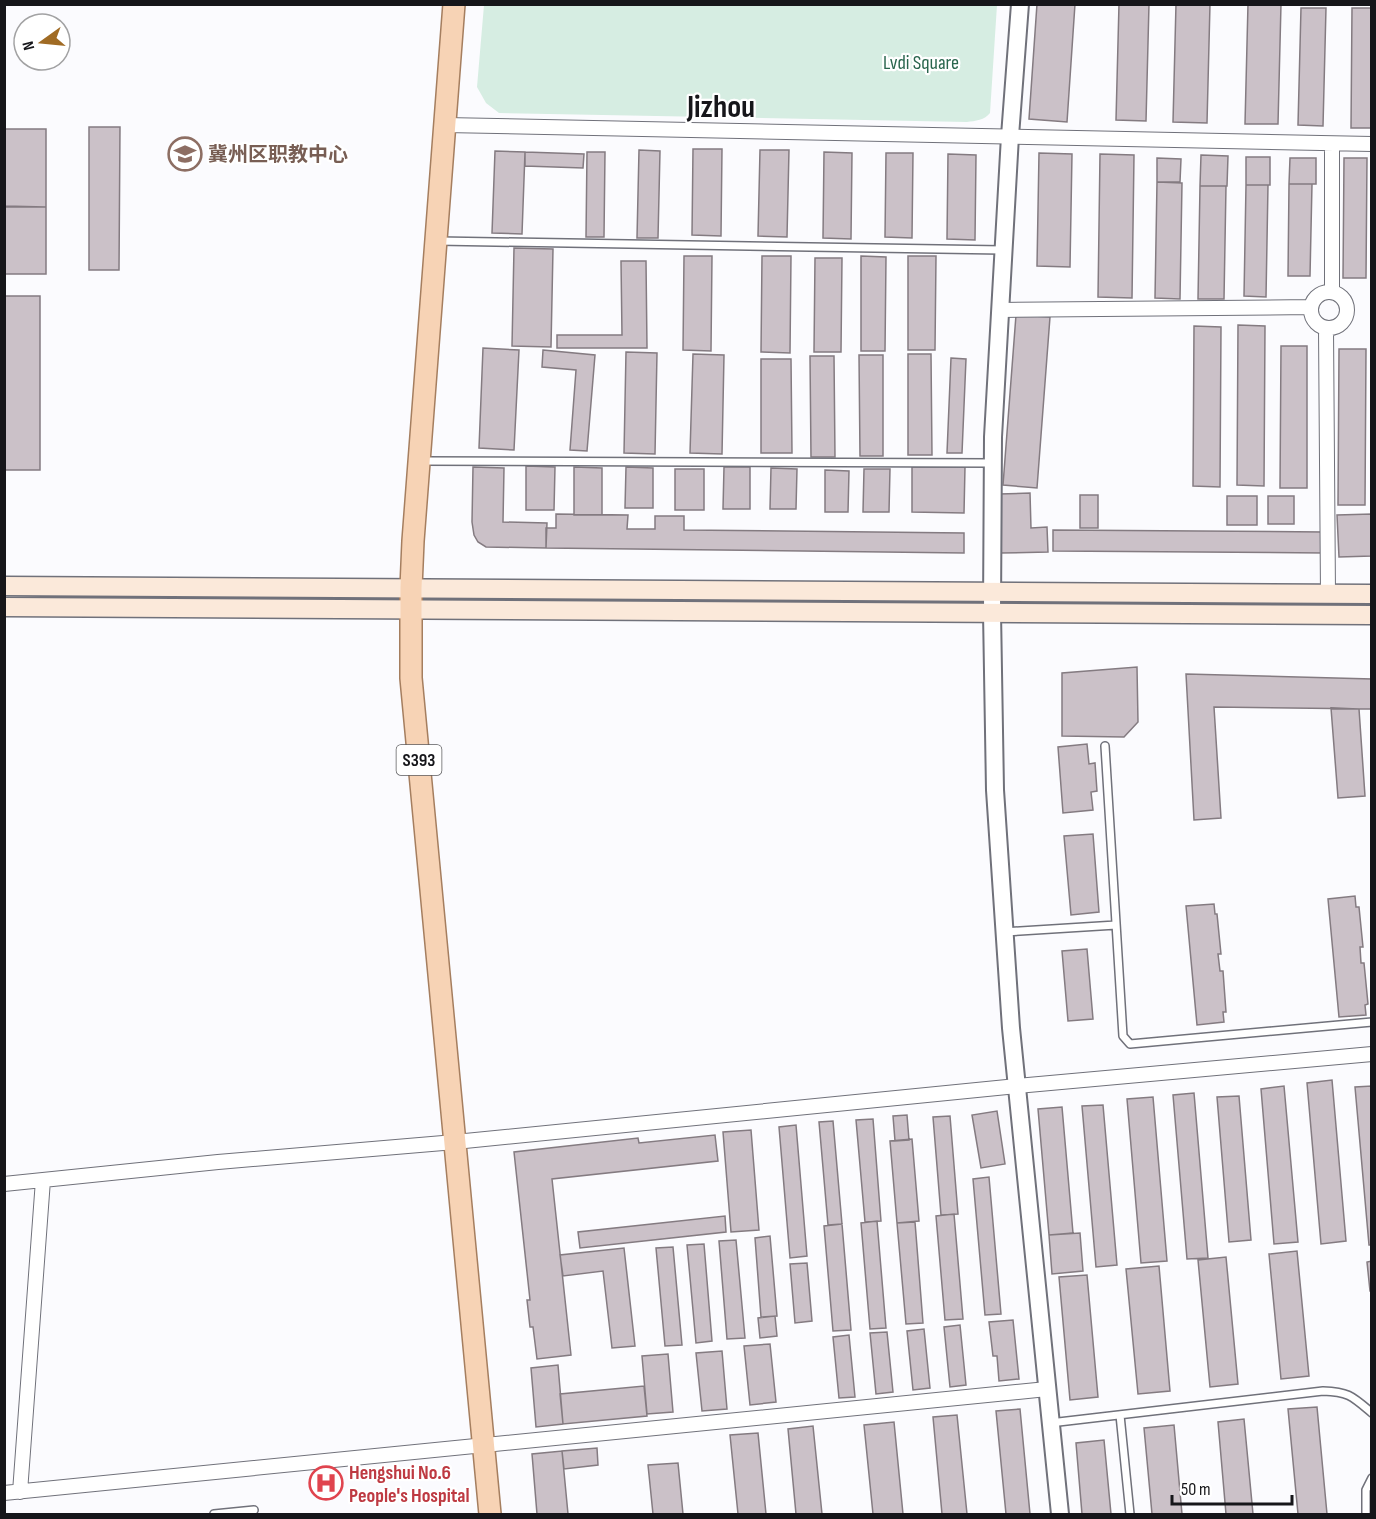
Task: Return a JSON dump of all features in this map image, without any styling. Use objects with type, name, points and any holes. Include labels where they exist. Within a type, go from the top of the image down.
[{"type":"main road","name":"S393","points":[[454,4],[419,460],[411,598],[411,678],[490,1515]]},
{"type":"main road","points":[[4,586],[992,612],[1371,615]]},
{"type":"main road","points":[[4,607],[411,598],[992,591],[1371,594]]},
{"type":"street","points":[[1020,4],[993,437],[992,612],[995,790],[1011,1028],[1060,1515]]},
{"type":"street","points":[[445,125],[1371,144]]},
{"type":"street","points":[[1332,144],[1332,292]]},
{"type":"street","points":[[1332,292],[1344,298],[1347,316],[1343,323],[1335,328],[1326,329],[1318,326],[1312,318],[1311,307],[1319,294],[1332,292]]},
{"type":"street","points":[[1000,310],[1311,307]]},
{"type":"street","points":[[1326,329],[1328,594]]},
{"type":"street","points":[[4,1184],[1371,1054]]},
{"type":"street","points":[[20,1492],[43,1180]]},
{"type":"street","points":[[4,1493],[1047,1389]]},
{"type":"lane","points":[[436,242],[1004,250]]},
{"type":"lane","points":[[419,460],[993,463]]},
{"type":"lane","points":[[1105,746],[1123,1036],[1130,1044],[1371,1022]]},
{"type":"lane","points":[[1004,932],[1116,926]]},
{"type":"lane","points":[[1050,1423],[1323,1391],[1342,1392],[1354,1397],[1371,1413]]},
{"type":"lane","points":[[1120,1415],[1130,1515]]},
{"type":"lane","points":[[1365,1515],[1366,1490],[1371,1478]]},
{"type":"lane","points":[[214,1515],[254,1510]]},
{"type":"green space","name":"Lvdi Square","points":[[484,5],[997,5],[990,113],[983,119],[967,122],[499,113],[486,103],[477,87]]},
{"type":"building","points":[[1037,4],[1075,4],[1067,122],[1029,119]]},
{"type":"building","points":[[1119,4],[1149,4],[1146,121],[1116,120]]},
{"type":"building","points":[[1176,4],[1210,4],[1207,123],[1173,122]]},
{"type":"building","points":[[1248,4],[1281,4],[1278,124],[1245,124]]},
{"type":"building","points":[[1301,8],[1326,8],[1323,126],[1298,125]]},
{"type":"building","points":[[1352,8],[1372,8],[1372,128],[1351,128]]},
{"type":"building","points":[[89,127],[120,127],[119,270],[89,270]]},
{"type":"building","points":[[5,129],[46,129],[46,207],[5,206]]},
{"type":"building","points":[[693,149],[722,149],[721,236],[692,235]]},
{"type":"building","points":[[639,150],[660,151],[658,238],[637,238]]},
{"type":"building","points":[[760,150],[789,150],[787,237],[758,236]]},
{"type":"building","points":[[495,151],[525,152],[522,234],[492,233]]},
{"type":"building","points":[[525,152],[584,154],[583,168],[525,166]]},
{"type":"building","points":[[587,152],[605,152],[604,237],[586,237]]},
{"type":"building","points":[[824,152],[852,153],[851,239],[823,238]]},
{"type":"building","points":[[886,153],[913,153],[912,238],[885,237]]},
{"type":"building","points":[[1039,153],[1072,154],[1070,267],[1037,266]]},
{"type":"building","points":[[948,154],[976,155],[975,240],[947,239]]},
{"type":"building","points":[[1100,154],[1134,155],[1132,298],[1098,297]]},
{"type":"building","points":[[1201,155],[1228,156],[1227,186],[1200,186]]},
{"type":"building","points":[[1246,157],[1270,157],[1270,185],[1246,185]]},
{"type":"building","points":[[1157,158],[1181,159],[1180,182],[1157,182]]},
{"type":"building","points":[[1290,158],[1316,158],[1316,184],[1289,184]]},
{"type":"building","points":[[1344,158],[1367,158],[1366,278],[1343,278]]},
{"type":"building","points":[[1157,182],[1182,183],[1180,299],[1155,298]]},
{"type":"building","points":[[1289,184],[1312,184],[1310,276],[1288,276]]},
{"type":"building","points":[[1246,185],[1268,185],[1266,297],[1244,296]]},
{"type":"building","points":[[1200,186],[1226,186],[1224,299],[1198,299]]},
{"type":"building","points":[[4,207],[46,207],[46,274],[4,274]]},
{"type":"building","points":[[514,248],[553,249],[551,347],[512,346]]},
{"type":"building","points":[[684,256],[712,256],[711,351],[683,350]]},
{"type":"building","points":[[762,256],[791,256],[790,353],[761,352]]},
{"type":"building","points":[[861,256],[886,257],[885,351],[861,351]]},
{"type":"building","points":[[908,256],[936,256],[935,350],[908,350]]},
{"type":"building","points":[[815,258],[842,258],[841,352],[814,352]]},
{"type":"building","points":[[621,261],[646,261],[647,348],[557,348],[557,335],[622,335]]},
{"type":"building","points":[[4,296],[40,296],[40,470],[4,470]]},
{"type":"building","points":[[1016,315],[1050,317],[1037,488],[1003,485]]},
{"type":"building","points":[[1238,325],[1265,326],[1264,486],[1237,485]]},
{"type":"building","points":[[1194,326],[1221,327],[1220,487],[1193,486]]},
{"type":"building","points":[[1281,346],[1307,346],[1307,488],[1280,488]]},
{"type":"building","points":[[483,348],[519,350],[514,450],[479,448]]},
{"type":"building","points":[[1339,349],[1366,349],[1365,505],[1338,505]]},
{"type":"building","points":[[543,350],[595,355],[587,451],[570,450],[576,370],[542,367]]},
{"type":"building","points":[[626,352],[657,353],[655,454],[624,453]]},
{"type":"building","points":[[693,354],[724,355],[722,454],[690,453]]},
{"type":"building","points":[[908,354],[931,354],[932,455],[908,455]]},
{"type":"building","points":[[859,355],[883,355],[883,456],[860,456]]},
{"type":"building","points":[[810,356],[834,356],[835,457],[811,457]]},
{"type":"building","points":[[951,358],[966,359],[962,453],[947,453]]},
{"type":"building","points":[[761,359],[791,359],[792,453],[761,453]]},
{"type":"building","points":[[526,466],[555,467],[554,510],[526,510]]},
{"type":"building","points":[[473,467],[504,468],[503,522],[547,523],[546,548],[486,547],[478,542],[474,535],[472,522]]},
{"type":"building","points":[[574,467],[602,468],[602,515],[574,515]]},
{"type":"building","points":[[626,467],[653,468],[653,508],[625,508]]},
{"type":"building","points":[[724,467],[750,467],[750,509],[723,509]]},
{"type":"building","points":[[912,467],[965,467],[964,513],[912,512]]},
{"type":"building","points":[[771,468],[797,469],[796,509],[770,509]]},
{"type":"building","points":[[675,469],[704,469],[704,510],[675,510]]},
{"type":"building","points":[[864,469],[890,469],[889,512],[863,512]]},
{"type":"building","points":[[825,470],[849,471],[848,512],[825,512]]},
{"type":"building","points":[[1030,493],[1031,528],[1047,527],[1048,552],[1001,553],[999,494]]},
{"type":"building","points":[[1080,495],[1098,495],[1098,528],[1080,528]]},
{"type":"building","points":[[1227,496],[1257,496],[1257,525],[1227,525]]},
{"type":"building","points":[[1268,496],[1294,496],[1294,524],[1268,524]]},
{"type":"building","points":[[556,514],[628,515],[627,529],[655,529],[655,516],[684,516],[684,530],[964,533],[964,553],[546,548],[546,528],[556,528]]},
{"type":"building","points":[[1372,514],[1372,556],[1339,557],[1337,515]]},
{"type":"building","points":[[1053,530],[1324,532],[1324,553],[1053,551]]},
{"type":"building","points":[[1137,667],[1138,722],[1124,737],[1062,736],[1062,673]]},
{"type":"building","points":[[1186,674],[1372,679],[1372,709],[1214,707],[1221,818],[1194,820]]},
{"type":"building","points":[[1331,708],[1359,709],[1365,796],[1338,798]]},
{"type":"building","points":[[1087,744],[1089,764],[1095,763],[1097,791],[1091,792],[1093,810],[1063,813],[1058,747]]},
{"type":"building","points":[[1093,834],[1099,912],[1071,915],[1064,836]]},
{"type":"building","points":[[1355,896],[1356,907],[1359,907],[1363,947],[1360,947],[1361,963],[1364,963],[1368,1004],[1365,1005],[1366,1015],[1339,1017],[1328,899]]},
{"type":"building","points":[[1214,904],[1215,914],[1217,914],[1221,954],[1218,954],[1220,971],[1223,971],[1226,1012],[1223,1012],[1224,1022],[1197,1025],[1186,906]]},
{"type":"building","points":[[1087,949],[1093,1019],[1068,1021],[1062,951]]},
{"type":"building","points":[[1332,1080],[1346,1241],[1321,1244],[1307,1083]]},
{"type":"building","points":[[1284,1086],[1298,1242],[1274,1244],[1261,1089]]},
{"type":"building","points":[[1372,1086],[1372,1245],[1369,1245],[1355,1087]]},
{"type":"building","points":[[1194,1093],[1208,1258],[1187,1259],[1173,1095]]},
{"type":"building","points":[[1239,1096],[1251,1240],[1229,1242],[1217,1097]]},
{"type":"building","points":[[1153,1097],[1167,1261],[1141,1263],[1127,1099]]},
{"type":"building","points":[[1103,1105],[1117,1265],[1096,1267],[1082,1106]]},
{"type":"building","points":[[1062,1107],[1073,1233],[1049,1235],[1038,1109]]},
{"type":"building","points":[[997,1111],[1005,1164],[981,1168],[972,1115]]},
{"type":"building","points":[[907,1115],[909,1140],[895,1141],[893,1116]]},
{"type":"building","points":[[950,1116],[958,1214],[941,1215],[933,1117]]},
{"type":"building","points":[[873,1119],[881,1221],[865,1222],[856,1120]]},
{"type":"building","points":[[833,1121],[842,1224],[828,1225],[819,1122]]},
{"type":"building","points":[[796,1125],[807,1256],[790,1258],[779,1127]]},
{"type":"building","points":[[751,1130],[759,1230],[731,1232],[723,1132]]},
{"type":"building","points":[[715,1135],[718,1161],[552,1179],[571,1355],[537,1359],[527,1300],[530,1300],[514,1152],[638,1138],[639,1143]]},
{"type":"building","points":[[912,1139],[919,1221],[897,1223],[890,1141]]},
{"type":"building","points":[[989,1177],[1001,1314],[985,1315],[973,1179]]},
{"type":"building","points":[[954,1214],[963,1319],[945,1320],[936,1216]]},
{"type":"building","points":[[725,1216],[726,1232],[580,1248],[578,1232]]},
{"type":"building","points":[[877,1221],[886,1328],[870,1329],[861,1223]]},
{"type":"building","points":[[915,1222],[923,1323],[906,1324],[897,1223]]},
{"type":"building","points":[[842,1224],[851,1330],[833,1331],[824,1226]]},
{"type":"building","points":[[1080,1233],[1083,1271],[1052,1274],[1049,1235]]},
{"type":"building","points":[[770,1236],[777,1316],[761,1317],[755,1238]]},
{"type":"building","points":[[736,1240],[745,1338],[727,1339],[719,1241]]},
{"type":"building","points":[[704,1244],[712,1341],[696,1343],[687,1245]]},
{"type":"building","points":[[673,1247],[682,1345],[665,1346],[656,1248]]},
{"type":"building","points":[[624,1248],[635,1346],[612,1348],[603,1271],[563,1276],[560,1255]]},
{"type":"building","points":[[1297,1251],[1309,1376],[1281,1379],[1269,1254]]},
{"type":"building","points":[[1226,1257],[1238,1384],[1210,1387],[1198,1260]]},
{"type":"building","points":[[1372,1261],[1372,1291],[1370,1291],[1367,1262]]},
{"type":"building","points":[[807,1263],[812,1321],[795,1323],[790,1264]]},
{"type":"building","points":[[1159,1266],[1170,1391],[1138,1394],[1126,1269]]},
{"type":"building","points":[[1087,1275],[1098,1397],[1070,1400],[1059,1277]]},
{"type":"building","points":[[775,1316],[777,1336],[760,1338],[758,1318]]},
{"type":"building","points":[[1013,1320],[1019,1379],[999,1381],[997,1356],[993,1356],[989,1322]]},
{"type":"building","points":[[960,1325],[966,1385],[950,1387],[944,1327]]},
{"type":"building","points":[[924,1329],[930,1388],[913,1390],[907,1331]]},
{"type":"building","points":[[887,1332],[893,1392],[876,1394],[870,1333]]},
{"type":"building","points":[[849,1335],[855,1397],[839,1398],[833,1337]]},
{"type":"building","points":[[770,1344],[776,1402],[750,1405],[744,1346]]},
{"type":"building","points":[[722,1351],[727,1409],[702,1411],[696,1353]]},
{"type":"building","points":[[668,1354],[673,1412],[647,1414],[642,1356]]},
{"type":"building","points":[[558,1365],[563,1424],[536,1427],[531,1368]]},
{"type":"building","points":[[644,1386],[647,1416],[563,1424],[560,1394]]},
{"type":"building","points":[[1317,1407],[1327,1514],[1298,1514],[1288,1409]]},
{"type":"building","points":[[1020,1409],[1030,1514],[1006,1514],[996,1411]]},
{"type":"building","points":[[957,1415],[967,1514],[942,1514],[933,1417]]},
{"type":"building","points":[[1244,1419],[1253,1514],[1226,1514],[1218,1422]]},
{"type":"building","points":[[894,1422],[903,1514],[873,1514],[864,1425]]},
{"type":"building","points":[[1174,1425],[1182,1514],[1152,1514],[1144,1428]]},
{"type":"building","points":[[813,1426],[822,1514],[796,1514],[788,1429]]},
{"type":"building","points":[[758,1433],[766,1514],[738,1514],[730,1435]]},
{"type":"building","points":[[1104,1440],[1111,1514],[1082,1514],[1076,1443]]},
{"type":"building","points":[[597,1448],[598,1465],[564,1469],[562,1451]]},
{"type":"building","points":[[562,1451],[568,1514],[537,1514],[532,1454]]},
{"type":"building","points":[[678,1463],[683,1514],[653,1514],[648,1465]]},
{"type":"place","name":"冀州区职教中心","points":[[185,154]]},
{"type":"place","name":"Hengshui No.6 People's Hospital","points":[[326,1483]]},
{"type":"district","name":"Jizhou","points":[[721,106]]}]
